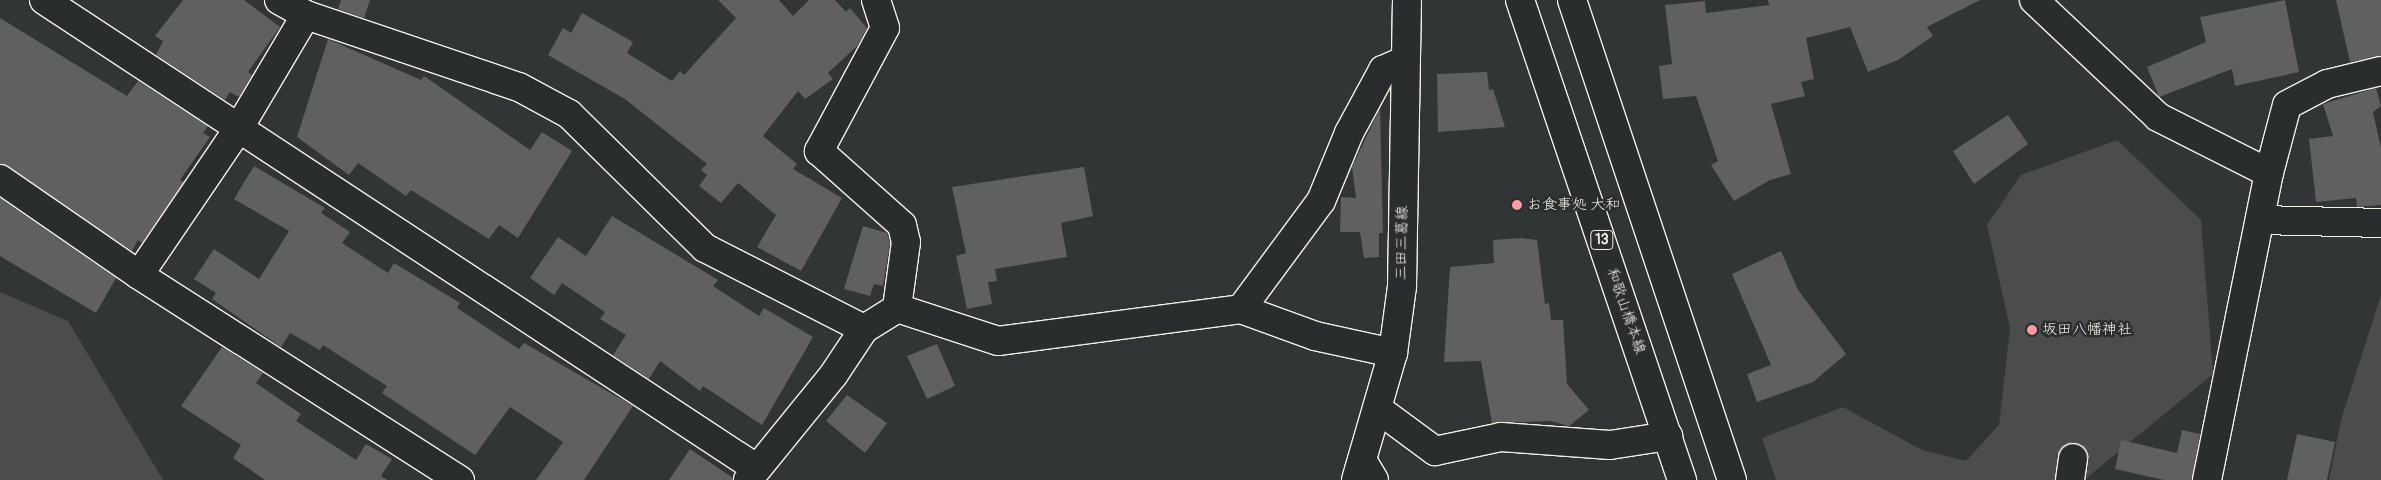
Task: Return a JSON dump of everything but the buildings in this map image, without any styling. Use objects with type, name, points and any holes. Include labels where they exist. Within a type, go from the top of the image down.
[{"type":"street","points":[[44,0],[752,474],[834,374],[864,329],[897,308],[906,242],[902,225],[819,151],[885,28],[876,0]]},
{"type":"street","points":[[279,0],[306,16],[519,88],[569,114],[705,248],[864,329]]},
{"type":"street","name":"三田三葛線","points":[[1364,473],[1393,353],[1402,286],[1404,60],[1407,0]]},
{"type":"street","name":"和歌山橋本線","points":[[1520,0],[1682,480]]},
{"type":"street","points":[[1572,0],[1732,480]]},
{"type":"street","points":[[2034,0],[2158,117],[2269,173]]},
{"type":"street","points":[[139,275],[237,131],[306,16]]},
{"type":"street","points":[[1241,309],[1321,201],[1348,133],[1383,70],[1404,60]]},
{"type":"street","points":[[2207,480],[2269,173],[2287,105],[2327,84],[2381,71]]},
{"type":"street","points":[[0,179],[139,275],[460,480]]},
{"type":"street","points":[[2260,220],[2381,223]]},
{"type":"street","points":[[897,308],[998,341],[1241,309],[1315,336],[1393,353]]},
{"type":"street","points":[[1378,410],[1435,451],[1501,437],[1610,445],[1668,436]]},
{"type":"shaded area","points":[[2117,140],[2201,220],[2213,374],[2084,480],[1776,480],[1762,438],[1843,407],[1922,450],[1966,461],[1999,425],[2010,328],[1987,225],[2021,175]]},
{"type":"shaded area","points":[[0,292],[68,321],[163,480],[0,480]]},
{"type":"shaded area","points":[[2381,295],[2381,480],[2329,480],[2341,420]]},
{"type":"place","name":"お食事処 大和","points":[[1517,205]]},
{"type":"place","name":"坂田八幡神社","points":[[2032,330]]}]
